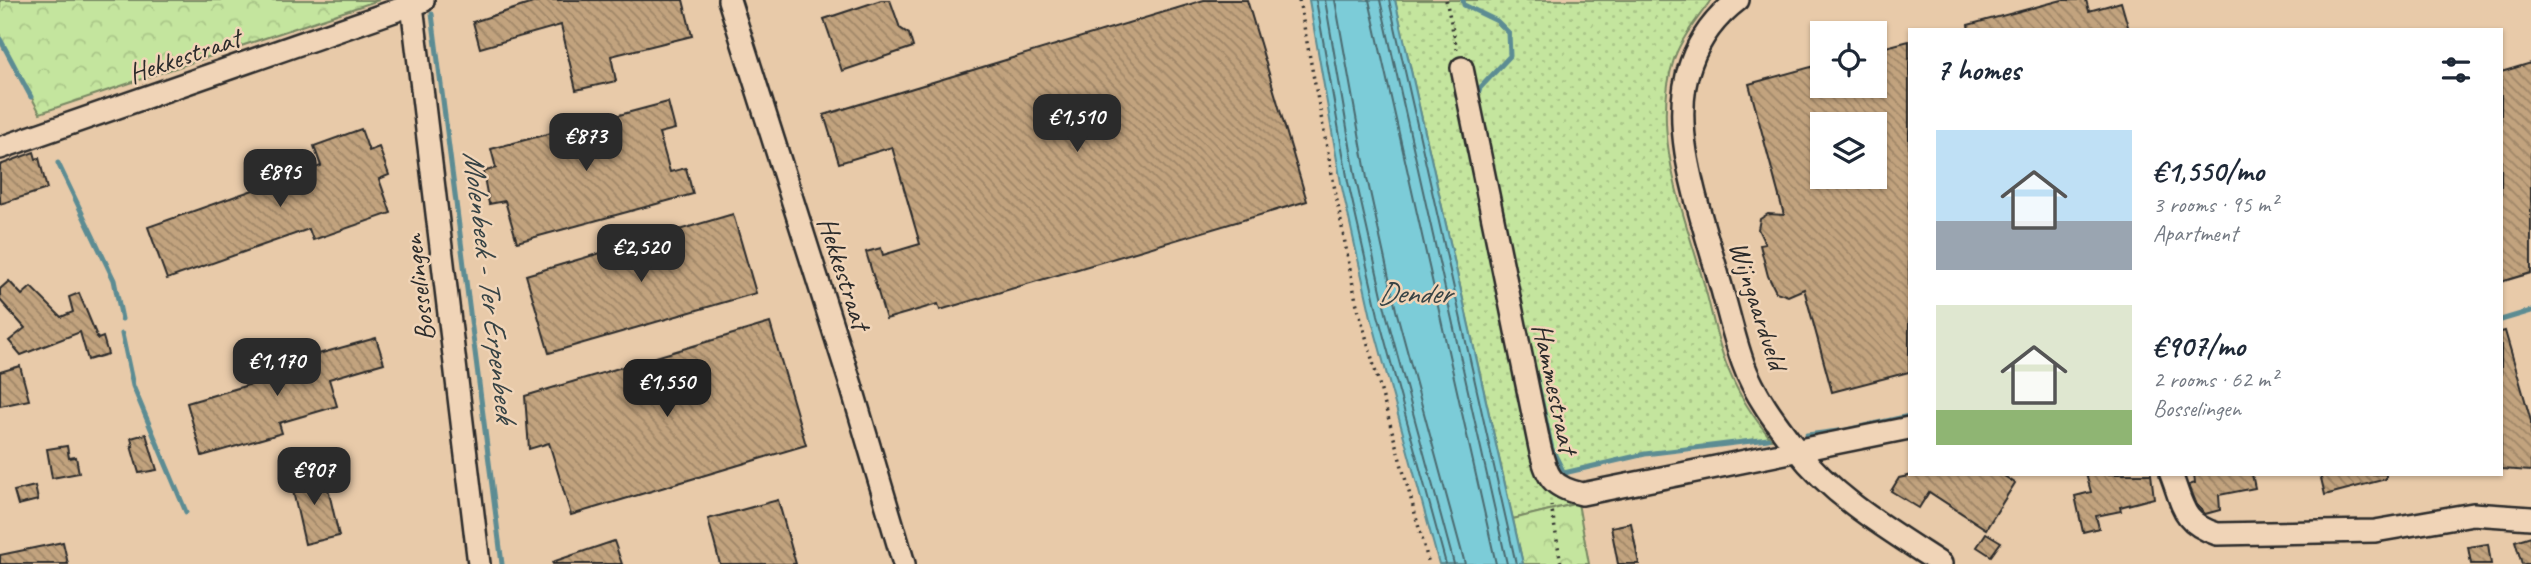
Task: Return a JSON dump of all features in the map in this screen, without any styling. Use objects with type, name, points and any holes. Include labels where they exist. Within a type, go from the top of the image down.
[{"type":"street","name":"Hekkestraat","points":[[729,0],[851,384],[904,564]]},
{"type":"street","name":"Wijngaardveld","points":[[1738,0],[1722,12],[1690,64],[1683,127],[1691,180],[1744,364],[1764,404],[1796,449],[1833,489],[1941,564]]},
{"type":"street","name":"Hekkestraat","points":[[0,148],[419,2]]},
{"type":"street","name":"Bosselingen","points":[[419,2],[479,564]]},
{"type":"street","name":"Hammestraat","points":[[1462,68],[1546,475],[1564,490],[1582,494],[1908,428]]},
{"type":"street","points":[[2172,476],[2188,517],[2199,528],[2217,534],[2375,531],[2473,514],[2531,518]]},
{"type":"path","points":[[1299,0],[1356,301],[1429,564]]},
{"type":"path","points":[[1446,0],[1462,68]]},
{"type":"path","points":[[1546,475],[1562,564]]},
{"type":"green space","points":[[0,0],[379,0],[40,113],[0,39]]},
{"type":"green space","points":[[1395,0],[1711,0],[1686,35],[1674,59],[1666,115],[1668,144],[1679,201],[1725,361],[1742,398],[1771,439],[1645,454],[1565,473],[1578,503],[1513,519]]},
{"type":"green space","points":[[1578,503],[1589,564],[1523,564],[1513,519]]},
{"type":"water","name":"Dender","points":[[1309,0],[1395,0],[1523,564],[1439,564],[1371,317],[1341,183]]},
{"type":"building","points":[[542,0],[683,0],[692,36],[611,56],[616,81],[576,90],[561,25],[480,48],[473,22]]},
{"type":"building","points":[[881,0],[890,0],[900,28],[909,34],[913,47],[842,71],[824,19]]},
{"type":"building","points":[[1204,0],[1247,0],[1307,201],[940,310],[938,304],[886,319],[866,252],[881,248],[883,255],[920,244],[892,147],[839,163],[824,115]]},
{"type":"building","points":[[2062,0],[2086,0],[2089,11],[2121,2],[2128,28],[1969,28],[1968,25]]},
{"type":"building","points":[[1908,41],[1908,372],[1832,392],[1804,289],[1788,296],[1776,292],[1768,276],[1760,245],[1765,244],[1758,229],[1760,219],[1768,214],[1784,215],[1749,84],[1810,67],[1810,98],[1887,98],[1887,47]]},
{"type":"building","points":[[2531,63],[2531,273],[2503,281],[2503,71]]},
{"type":"building","points":[[668,102],[675,129],[659,133],[670,172],[686,168],[693,194],[517,242],[505,201],[489,204],[483,172],[496,168],[491,149]]},
{"type":"building","points":[[361,129],[369,151],[379,147],[389,175],[379,179],[391,213],[313,240],[309,229],[167,279],[148,227],[321,166],[314,146]]},
{"type":"building","points":[[34,152],[36,159],[39,158],[47,189],[0,204],[0,165]]},
{"type":"building","points":[[733,214],[756,293],[549,353],[526,275]]},
{"type":"building","points":[[9,281],[22,295],[31,287],[61,317],[73,312],[69,297],[79,293],[98,339],[103,337],[108,354],[88,360],[80,332],[21,355],[9,341],[25,328],[0,300],[0,289]]},
{"type":"building","points":[[770,323],[806,445],[571,515],[549,443],[529,449],[525,396]]},
{"type":"building","points":[[2503,332],[2531,421],[2531,471],[2503,469]]},
{"type":"building","points":[[376,338],[384,363],[329,379],[337,406],[279,423],[282,433],[202,456],[187,403],[289,373],[286,363]]},
{"type":"building","points":[[20,366],[29,400],[0,406],[0,372]]},
{"type":"building","points":[[146,434],[157,470],[139,473],[131,438]]},
{"type":"building","points":[[67,446],[69,458],[76,457],[79,473],[52,478],[47,449]]},
{"type":"building","points":[[324,471],[339,536],[305,544],[290,478]]},
{"type":"building","points":[[2004,476],[2015,483],[1986,529],[1929,492],[1919,508],[1891,491],[1899,478]]},
{"type":"building","points":[[2087,476],[2151,476],[2154,498],[2120,507],[2121,511],[2096,516],[2099,528],[2083,532],[2075,496],[2091,492]]},
{"type":"building","points":[[2194,476],[2252,476],[2255,488],[2219,495],[2220,510],[2205,514],[2197,505],[2189,485],[2195,483]]},
{"type":"building","points":[[2320,476],[2386,476],[2386,479],[2325,495]]},
{"type":"building","points":[[35,486],[38,500],[18,505],[14,491]]},
{"type":"building","points":[[778,500],[796,564],[720,564],[708,519]]},
{"type":"building","points":[[1631,523],[1639,564],[1618,564],[1611,527]]},
{"type":"building","points":[[1986,533],[2001,542],[1991,556],[1977,547]]},
{"type":"building","points":[[2531,536],[2531,564],[2522,564],[2515,541]]},
{"type":"building","points":[[614,541],[622,564],[552,562]]},
{"type":"building","points":[[63,542],[68,564],[0,564],[0,555]]},
{"type":"building","points":[[2488,544],[2491,564],[2471,564],[2468,547]]},
{"type":"waterway","points":[[1463,0],[1464,5],[1497,21],[1509,33],[1510,56],[1480,88],[1476,99]]},
{"type":"waterway","name":"Molenbeek - Ter Erpenbeek","points":[[432,14],[502,564]]},
{"type":"waterway","points":[[0,39],[31,97]]},
{"type":"waterway","points":[[58,163],[114,280],[122,319]]},
{"type":"waterway","points":[[2503,319],[2531,311]]},
{"type":"waterway","points":[[122,334],[133,386],[186,512]]},
{"type":"waterway","points":[[1536,375],[1552,449],[1564,473],[1645,454],[1768,439]]},
{"type":"waterway","points":[[1807,435],[1846,430],[1908,416]]}]
